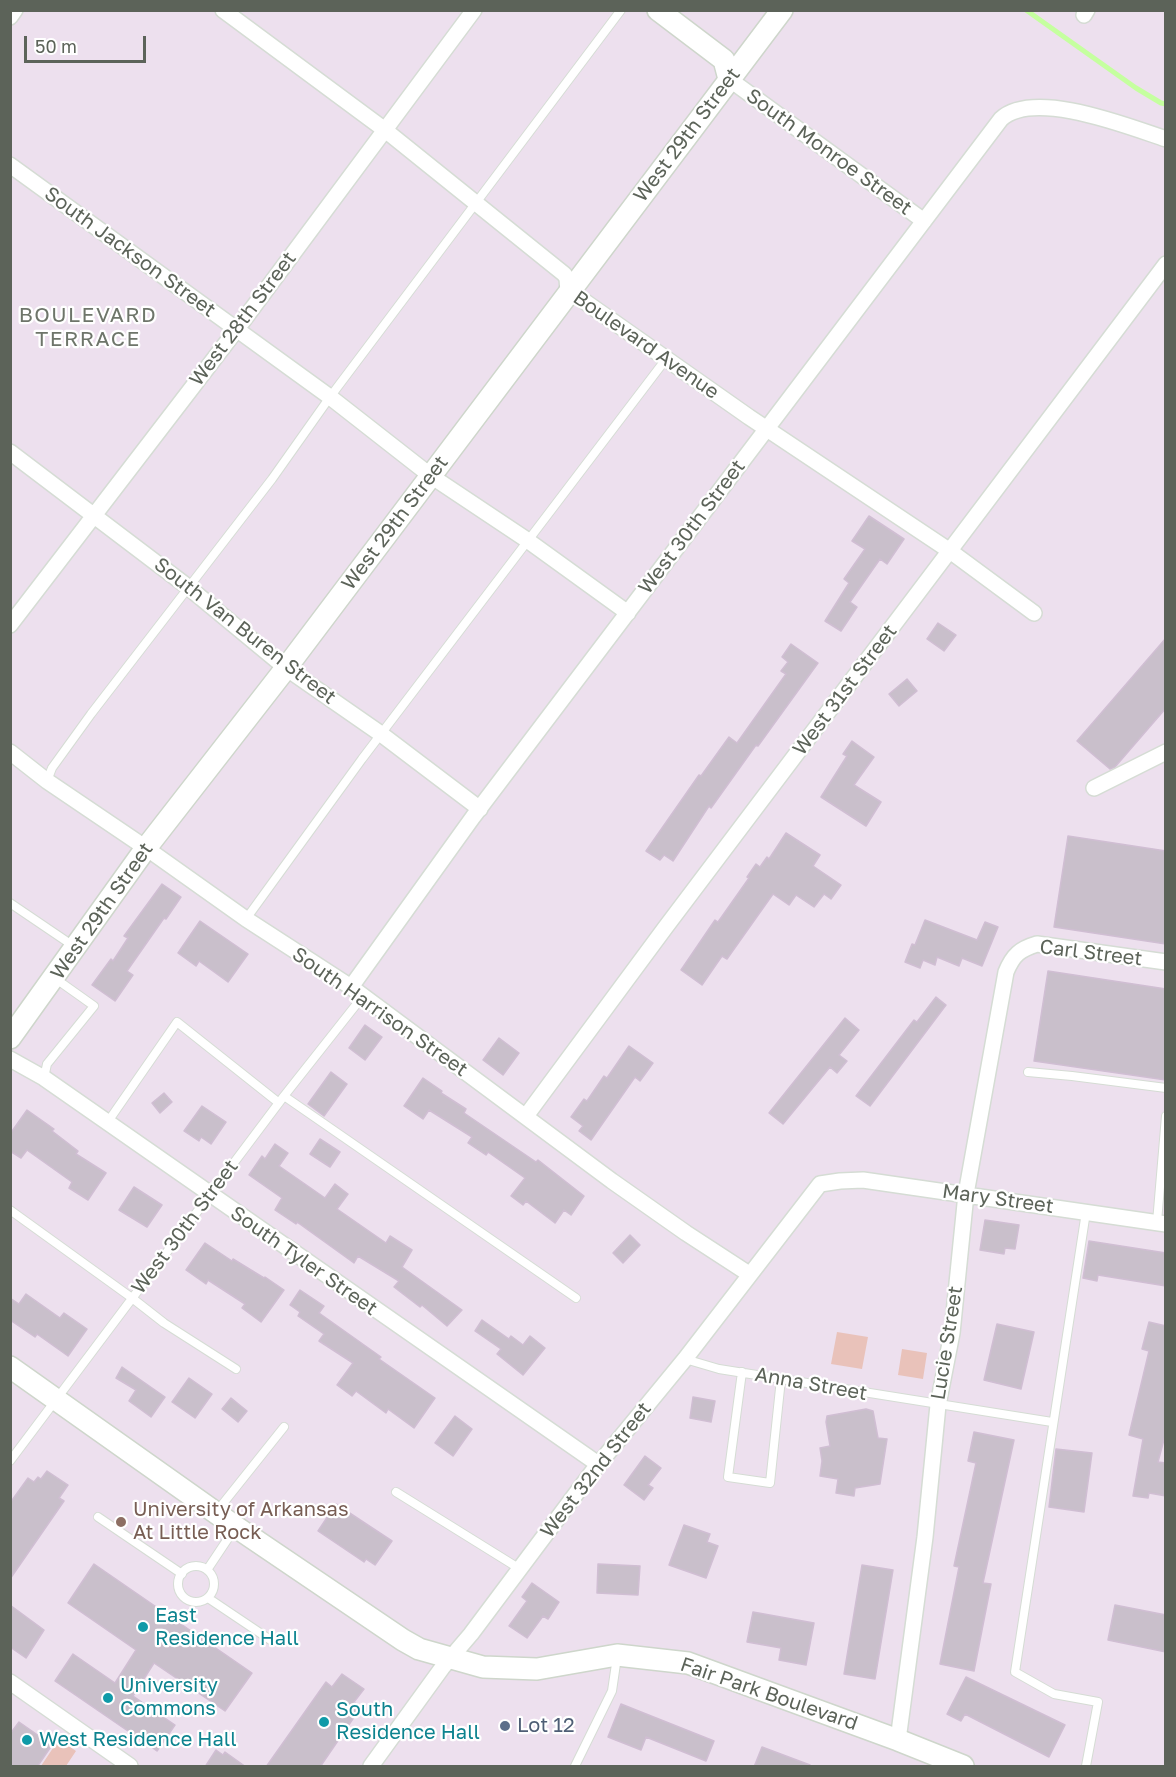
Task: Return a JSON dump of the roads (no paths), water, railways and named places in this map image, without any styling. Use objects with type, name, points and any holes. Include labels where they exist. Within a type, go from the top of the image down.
[{"type":"street","points":[[10,16],[15,10]]},
{"type":"street","name":"Boulevard Avenue","points":[[223,10],[385,130],[564,274],[567,278],[568,293],[574,294],[950,551],[1034,613]]},
{"type":"street","name":"West 28th Street","points":[[10,626],[237,329],[474,10]]},
{"type":"street","name":"South Monroe Street","points":[[658,10],[724,60],[729,79],[924,221]]},
{"type":"street","name":"West 29th Street","points":[[10,1038],[146,848],[286,668],[782,10]]},
{"type":"street","name":"West 30th Street","points":[[351,987],[480,809],[1001,119],[1009,111],[1030,106],[1059,108],[1166,139]]},
{"type":"street","name":"South Jackson Street","points":[[10,165],[330,397],[430,476],[527,540],[628,613]]},
{"type":"street","name":"West 31st Street","points":[[526,1116],[1166,264]]},
{"type":"street","name":"South Van Buren Street","points":[[10,452],[188,587],[286,668],[381,734],[480,809]]},
{"type":"street","name":"South Harrison Street","points":[[10,752],[46,781],[246,919],[351,987],[686,1233],[749,1275]]},
{"type":"street","points":[[1094,788],[1166,752]]},
{"type":"street","name":"Carl Street","points":[[1018,951],[1037,944],[1166,962]]},
{"type":"street","name":"Lucie Street","points":[[898,1740],[925,1537],[938,1405],[952,1333],[966,1194],[1006,972],[1018,951]]},
{"type":"street","name":"South Tyler Street","points":[[10,1059],[44,1078],[598,1464]]},
{"type":"street","name":"Mary Street","points":[[830,1182],[863,1180],[1161,1223]]},
{"type":"street","name":"West 32nd Street","points":[[370,1767],[436,1675],[451,1659],[598,1464],[685,1359],[820,1184],[830,1182]]},
{"type":"street","name":"Fair Park Boulevard","points":[[10,1367],[236,1527],[419,1649],[483,1667],[537,1669],[617,1655],[687,1663],[898,1740],[963,1767]]},
{"type":"street","points":[[10,1682],[130,1767]]},
{"type":"lane","points":[[46,781],[52,768],[72,741],[272,479],[330,397],[621,10]]},
{"type":"lane","points":[[246,919],[381,734],[666,359]]},
{"type":"lane","points":[[10,903],[69,943],[74,950]]},
{"type":"lane","points":[[44,1078],[47,1064],[94,1006],[54,978]]},
{"type":"lane","name":"West 30th Street","points":[[10,1461],[281,1100],[363,996]]},
{"type":"lane","points":[[107,1123],[177,1022],[281,1100],[576,1298]]},
{"type":"lane","points":[[1028,1072],[1166,1088]]},
{"type":"lane","points":[[1161,1223],[1166,1116]]},
{"type":"lane","points":[[10,1210],[164,1323],[236,1369]]},
{"type":"lane","points":[[1086,1212],[1015,1672],[1054,1694],[1098,1702],[1086,1767]]},
{"type":"lane","name":"Anna Street","points":[[685,1359],[719,1369],[1053,1422]]},
{"type":"lane","points":[[742,1372],[728,1477],[770,1483],[781,1379]]},
{"type":"lane","points":[[216,1512],[284,1427]]},
{"type":"lane","points":[[396,1492],[520,1569]]},
{"type":"lane","points":[[98,1517],[182,1574]]},
{"type":"lane","points":[[207,1570],[236,1527]]},
{"type":"lane","points":[[191,1567],[202,1567],[207,1570],[214,1587],[208,1598],[197,1602],[186,1599],[179,1590],[179,1579],[182,1574],[191,1567]]},
{"type":"lane","points":[[208,1598],[272,1641]]},
{"type":"lane","points":[[575,1767],[612,1691],[617,1655]]},
{"type":"waterway","points":[[1026,10],[1136,88],[1166,104]]},
{"type":"place","name":"University of Arkansas At Little Rock","points":[[121,1522]]},
{"type":"place","name":"East Residence Hall","points":[[143,1627]]},
{"type":"place","name":"University Commons","points":[[108,1698]]},
{"type":"place","name":"South Residence Hall","points":[[324,1722]]},
{"type":"place","name":"Lot 12","points":[[505,1726]]},
{"type":"place","name":"West Residence Hall","points":[[27,1740]]},
{"type":"district","name":"BOULEVARD TERRACE","points":[[88,327]]}]
